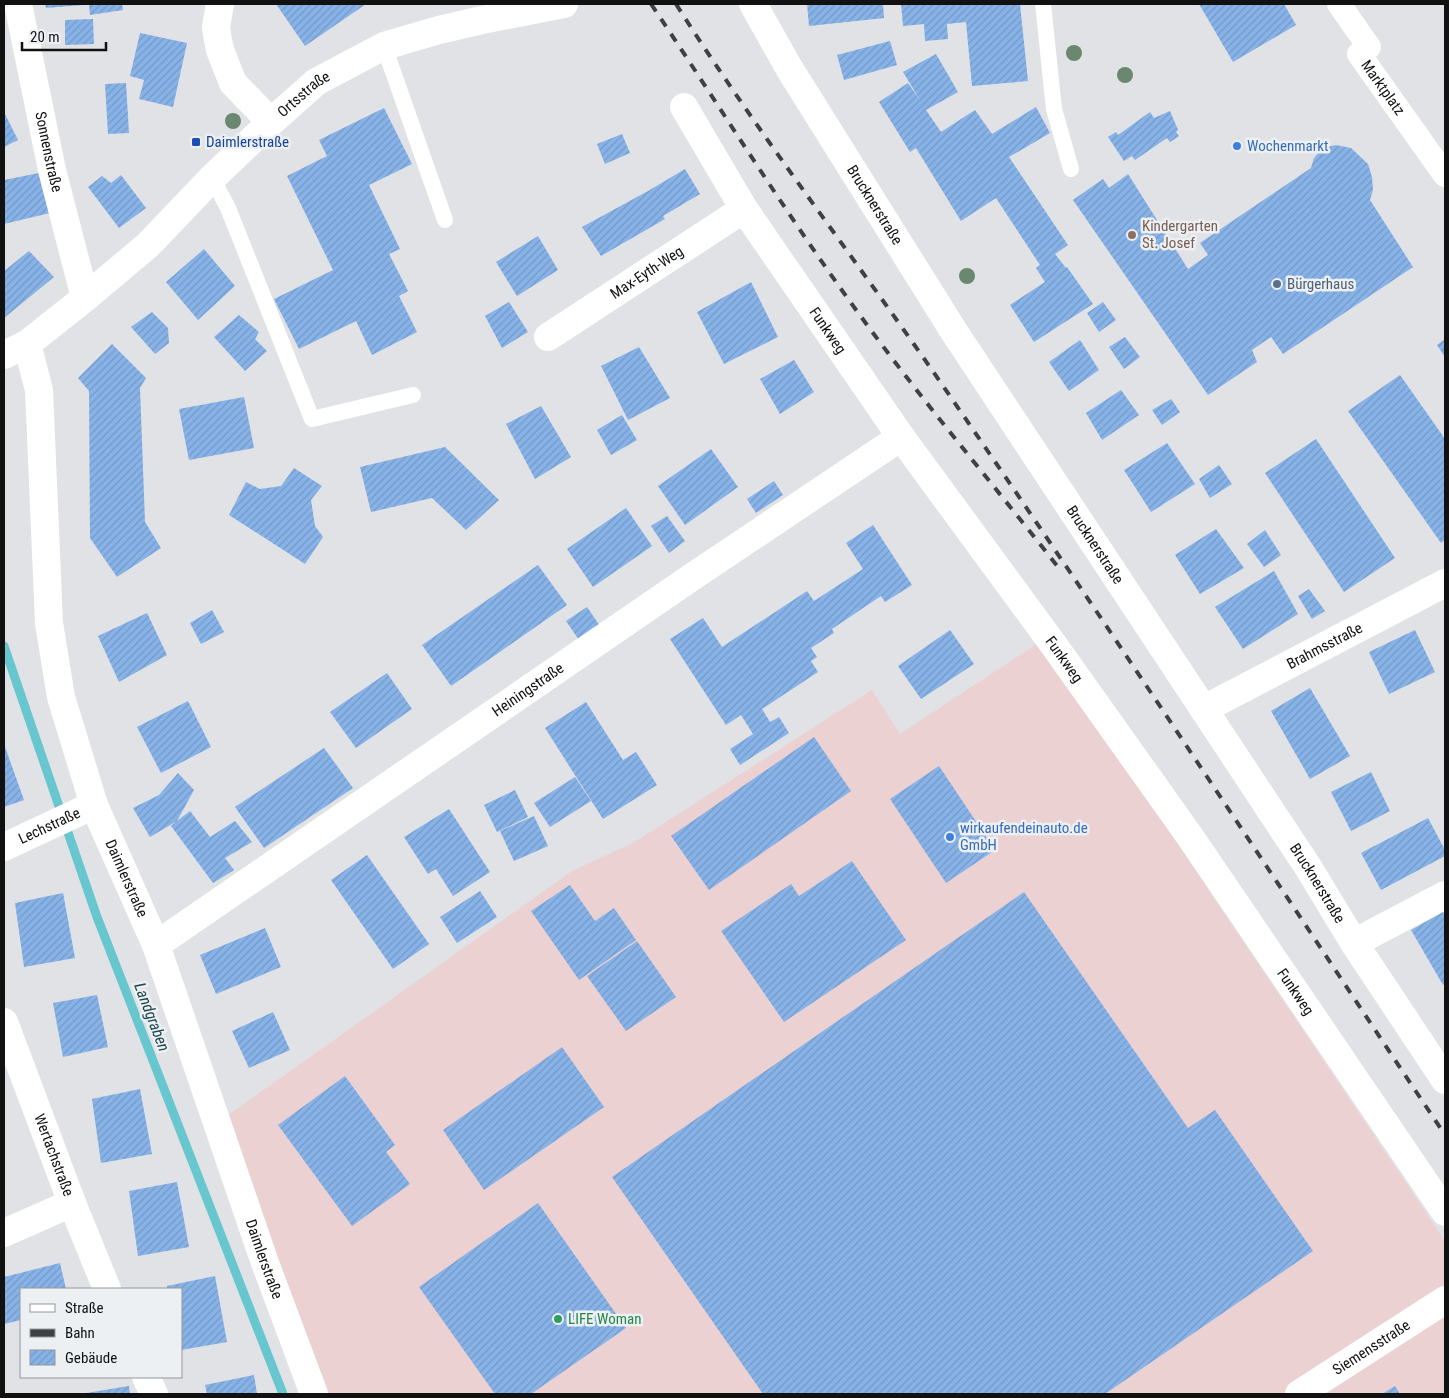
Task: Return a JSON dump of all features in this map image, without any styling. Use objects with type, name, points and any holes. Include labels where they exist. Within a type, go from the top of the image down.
[{"type":"street","name":"Sonnenstraße","points":[[18,4],[52,170],[85,298]]},
{"type":"street","points":[[220,4],[216,27],[218,40],[220,50],[234,83],[271,122]]},
{"type":"street","name":"Ortsstraße","points":[[15,349],[85,298],[148,246],[212,178],[316,82],[384,46],[439,30],[564,4]]},
{"type":"street","name":"Brucknerstraße","points":[[753,4],[789,68],[952,330],[1308,867],[1354,943],[1445,1080]]},
{"type":"street","name":"Marktplatz","points":[[1339,4],[1369,47],[1359,54],[1445,175]]},
{"type":"street","name":"Funkweg","points":[[684,107],[744,210],[901,437],[1053,644],[1191,838],[1445,1212]]},
{"type":"street","name":"Max-Eyth-Weg","points":[[548,338],[744,210]]},
{"type":"street","name":"Daimlerstraße","points":[[15,349],[39,390],[49,623],[61,697],[74,815],[156,945],[266,1264],[314,1394]]},
{"type":"street","name":"Heiningstraße","points":[[156,945],[901,437]]},
{"type":"street","name":"Brahmsstraße","points":[[1204,710],[1445,583]]},
{"type":"street","name":"Lechstraße","points":[[4,847],[74,815]]},
{"type":"street","points":[[1354,943],[1445,895]]},
{"type":"street","name":"Wertachstraße","points":[[4,1022],[72,1203],[107,1288]]},
{"type":"street","points":[[4,1233],[72,1203]]},
{"type":"street","name":"Siemensstraße","points":[[1299,1394],[1445,1300]]},
{"type":"street","points":[[146,1378],[154,1394]]},
{"type":"lane","points":[[1043,4],[1054,109],[1071,168]]},
{"type":"lane","points":[[384,46],[445,220]]},
{"type":"lane","points":[[212,178],[228,208],[312,419],[413,395]]},
{"type":"shaded area","points":[[1041,641],[1445,1241],[1445,1394],[323,1394],[224,1118],[572,871],[633,843],[872,690],[900,734]]},
{"type":"building","points":[[45,4],[83,4],[83,5],[46,8]]},
{"type":"building","points":[[122,4],[123,10],[90,15],[89,5]]},
{"type":"building","points":[[276,4],[366,4],[305,46]]},
{"type":"building","points":[[807,4],[883,4],[884,18],[809,26]]},
{"type":"building","points":[[901,4],[1020,4],[1028,81],[972,86],[966,22],[947,24],[948,39],[925,41],[924,24],[903,26]]},
{"type":"building","points":[[1199,4],[1284,4],[1296,25],[1233,62]]},
{"type":"building","points":[[93,19],[94,44],[65,45],[65,20]]},
{"type":"building","points":[[140,33],[187,43],[173,107],[139,99],[144,80],[130,76]]},
{"type":"building","points":[[890,41],[897,65],[844,80],[837,55]]},
{"type":"building","points":[[936,54],[958,92],[926,110],[941,132],[975,110],[992,134],[1036,107],[1050,133],[1009,157],[1068,245],[1055,254],[1067,267],[1093,304],[1034,342],[1010,305],[1045,282],[1036,268],[1040,265],[996,198],[961,221],[916,148],[910,152],[879,102],[908,83],[920,100],[903,72]]},
{"type":"building","points":[[126,83],[129,133],[108,134],[105,84]]},
{"type":"building","points":[[384,108],[412,164],[369,185],[400,249],[389,254],[408,291],[399,296],[417,332],[372,355],[356,321],[299,349],[274,299],[333,270],[287,176],[327,156],[319,140]]},
{"type":"building","points":[[1170,111],[1179,136],[1170,142],[1167,138],[1135,160],[1132,156],[1124,161],[1108,137],[1116,132],[1118,135],[1150,112],[1154,118]]},
{"type":"building","points":[[4,112],[18,140],[4,147]]},
{"type":"building","points":[[622,134],[630,153],[605,164],[597,144]]},
{"type":"building","name":"Bürgerhaus","points":[[1336,145],[1351,148],[1368,164],[1373,190],[1370,200],[1413,267],[1283,354],[1271,337],[1252,350],[1257,362],[1208,395],[1073,200],[1103,179],[1109,188],[1128,174],[1188,269],[1208,255],[1200,243],[1311,168],[1314,158],[1323,148]]},
{"type":"building","points":[[685,169],[700,194],[663,216],[665,219],[601,256],[582,227]]},
{"type":"building","points":[[39,173],[50,213],[4,224],[4,180]]},
{"type":"building","points":[[121,175],[146,208],[119,228],[88,187],[102,176],[111,183]]},
{"type":"building","points":[[538,236],[558,270],[517,296],[496,262]]},
{"type":"building","points":[[204,249],[235,286],[198,320],[166,282]]},
{"type":"building","points":[[29,251],[54,277],[4,318],[4,271]]},
{"type":"building","points":[[751,282],[778,337],[724,364],[697,312]]},
{"type":"building","points":[[509,302],[528,332],[502,348],[485,316]]},
{"type":"building","points":[[1103,302],[1116,320],[1099,332],[1087,313]]},
{"type":"building","points":[[152,312],[168,328],[169,343],[155,354],[131,327]]},
{"type":"building","points":[[239,315],[259,332],[255,339],[267,351],[245,371],[214,337]]},
{"type":"building","points":[[1125,337],[1140,357],[1124,369],[1109,347]]},
{"type":"building","points":[[1445,339],[1445,357],[1437,345]]},
{"type":"building","points":[[1080,340],[1099,370],[1069,391],[1049,362]]},
{"type":"building","points":[[112,344],[146,378],[140,388],[145,522],[161,548],[117,577],[90,538],[89,391],[78,378]]},
{"type":"building","points":[[639,347],[670,398],[628,420],[601,366]]},
{"type":"building","points":[[794,360],[814,392],[780,414],[760,379]]},
{"type":"building","points":[[1400,375],[1445,439],[1445,540],[1441,543],[1348,411]]},
{"type":"building","points":[[1121,390],[1139,415],[1102,440],[1086,413]]},
{"type":"building","points":[[244,397],[254,448],[189,460],[179,409]]},
{"type":"building","points":[[1171,399],[1180,412],[1162,425],[1152,410]]},
{"type":"building","points":[[541,406],[571,457],[535,479],[506,424]]},
{"type":"building","points":[[622,415],[637,440],[611,455],[597,430]]},
{"type":"building","points":[[1316,439],[1395,558],[1344,592],[1265,473]]},
{"type":"building","points":[[1167,443],[1195,484],[1151,512],[1124,470]]},
{"type":"building","points":[[445,447],[499,500],[466,530],[432,498],[371,512],[360,467]]},
{"type":"building","points":[[711,449],[738,487],[685,525],[658,486]]},
{"type":"building","points":[[1219,465],[1232,484],[1210,498],[1199,479]]},
{"type":"building","points":[[294,468],[322,486],[311,500],[315,526],[323,537],[305,564],[229,515],[246,482],[260,489],[281,486]]},
{"type":"building","points":[[774,481],[783,495],[756,513],[747,499]]},
{"type":"building","points":[[626,508],[652,546],[593,587],[567,549]]},
{"type":"building","points":[[667,516],[685,541],[669,553],[651,526]]},
{"type":"building","points":[[873,525],[912,585],[885,602],[881,596],[832,629],[834,633],[811,648],[817,657],[811,661],[818,672],[762,709],[770,722],[779,717],[789,733],[740,765],[730,749],[753,734],[741,715],[726,725],[670,639],[703,618],[722,647],[807,591],[814,601],[863,569],[846,543]]},
{"type":"building","points":[[1216,529],[1244,568],[1200,594],[1175,555]]},
{"type":"building","points":[[1265,530],[1281,555],[1264,567],[1247,544]]},
{"type":"building","points":[[538,565],[567,605],[451,686],[422,645]]},
{"type":"building","points":[[1274,571],[1298,614],[1243,649],[1215,607]]},
{"type":"building","points":[[1309,589],[1325,611],[1312,619],[1298,596]]},
{"type":"building","points":[[587,607],[600,626],[579,640],[566,621]]},
{"type":"building","points":[[212,610],[224,632],[201,644],[190,623]]},
{"type":"building","points":[[147,613],[167,655],[119,682],[98,636]]},
{"type":"building","points":[[950,630],[974,664],[921,699],[898,666]]},
{"type":"building","points":[[1415,630],[1435,672],[1389,694],[1369,652]]},
{"type":"building","points":[[387,673],[412,709],[356,748],[330,712]]},
{"type":"building","points":[[1310,688],[1350,756],[1310,779],[1271,711]]},
{"type":"building","points":[[188,701],[211,747],[161,773],[137,727]]},
{"type":"building","points":[[586,702],[623,760],[636,752],[657,785],[603,819],[545,728]]},
{"type":"building","points":[[814,737],[851,791],[709,890],[671,836]]},
{"type":"building","points":[[4,744],[24,800],[4,807]]},
{"type":"building","points":[[324,748],[353,788],[264,848],[235,807]]},
{"type":"building","points":[[939,766],[995,850],[946,883],[890,799]]},
{"type":"building","points":[[1371,772],[1390,811],[1351,831],[1331,792]]},
{"type":"building","points":[[178,773],[194,790],[177,821],[150,837],[133,808],[159,795]]},
{"type":"building","points":[[575,777],[591,801],[550,827],[534,803]]},
{"type":"building","points":[[515,790],[528,817],[497,832],[484,805]]},
{"type":"building","points":[[449,809],[490,872],[453,896],[436,869],[428,874],[404,837]]},
{"type":"building","points":[[190,811],[210,837],[235,821],[252,842],[225,858],[234,870],[213,883],[171,826]]},
{"type":"building","points":[[534,816],[548,846],[514,861],[500,831]]},
{"type":"building","points":[[1428,818],[1445,850],[1445,856],[1381,890],[1361,853]]},
{"type":"building","points":[[367,855],[429,944],[393,969],[331,880]]},
{"type":"building","points":[[852,861],[906,940],[784,1022],[721,931],[791,884],[799,896]]},
{"type":"building","points":[[570,885],[595,921],[614,908],[636,940],[579,980],[531,911]]},
{"type":"building","points":[[480,891],[497,917],[457,943],[440,917]]},
{"type":"building","points":[[1024,892],[1188,1128],[1215,1110],[1313,1251],[1105,1394],[763,1394],[612,1177]]},
{"type":"building","points":[[63,893],[75,958],[24,967],[15,903]]},
{"type":"building","points":[[1443,912],[1445,916],[1445,983],[1443,985],[1411,930]]},
{"type":"building","points":[[265,928],[281,967],[216,994],[200,955]]},
{"type":"building","points":[[637,941],[676,997],[626,1031],[587,976]]},
{"type":"building","points":[[97,995],[108,1047],[63,1057],[53,1003]]},
{"type":"building","points":[[273,1012],[290,1050],[249,1068],[232,1031]]},
{"type":"building","points":[[562,1047],[604,1107],[484,1190],[443,1130]]},
{"type":"building","points":[[345,1076],[395,1145],[386,1152],[410,1184],[352,1226],[278,1125]]},
{"type":"building","points":[[140,1089],[152,1154],[101,1163],[92,1099]]},
{"type":"building","points":[[177,1182],[189,1247],[138,1256],[129,1191]]},
{"type":"building","points":[[538,1203],[626,1328],[531,1394],[495,1394],[419,1287]]},
{"type":"building","points":[[60,1263],[66,1288],[20,1288],[20,1320],[4,1324],[4,1277]]},
{"type":"building","points":[[215,1276],[227,1342],[182,1350],[182,1288],[167,1288],[167,1286]]},
{"type":"building","points":[[254,1375],[257,1394],[207,1394],[205,1385]]},
{"type":"building","points":[[129,1386],[130,1394],[86,1394],[86,1393]]},
{"type":"building","points":[[1395,1386],[1400,1394],[1382,1394]]},
{"type":"waterway","name":"Landgraben","points":[[4,646],[97,917],[283,1394]]},
{"type":"railway","points":[[651,4],[781,201],[862,318],[934,412],[1058,567]]},
{"type":"railway","points":[[676,4],[738,97],[900,324],[997,465],[1445,1135]]},
{"type":"place","name":"Daimlerstraße","points":[[196,142]]},
{"type":"place","name":"Wochenmarkt","points":[[1237,146]]},
{"type":"place","name":"Kindergarten St. Josef","points":[[1132,235]]},
{"type":"place","name":"Bürgerhaus","points":[[1277,284]]},
{"type":"place","name":"wirkaufendeinauto.de GmbH","points":[[950,837]]},
{"type":"place","name":"LIFE Woman","points":[[558,1319]]}]
